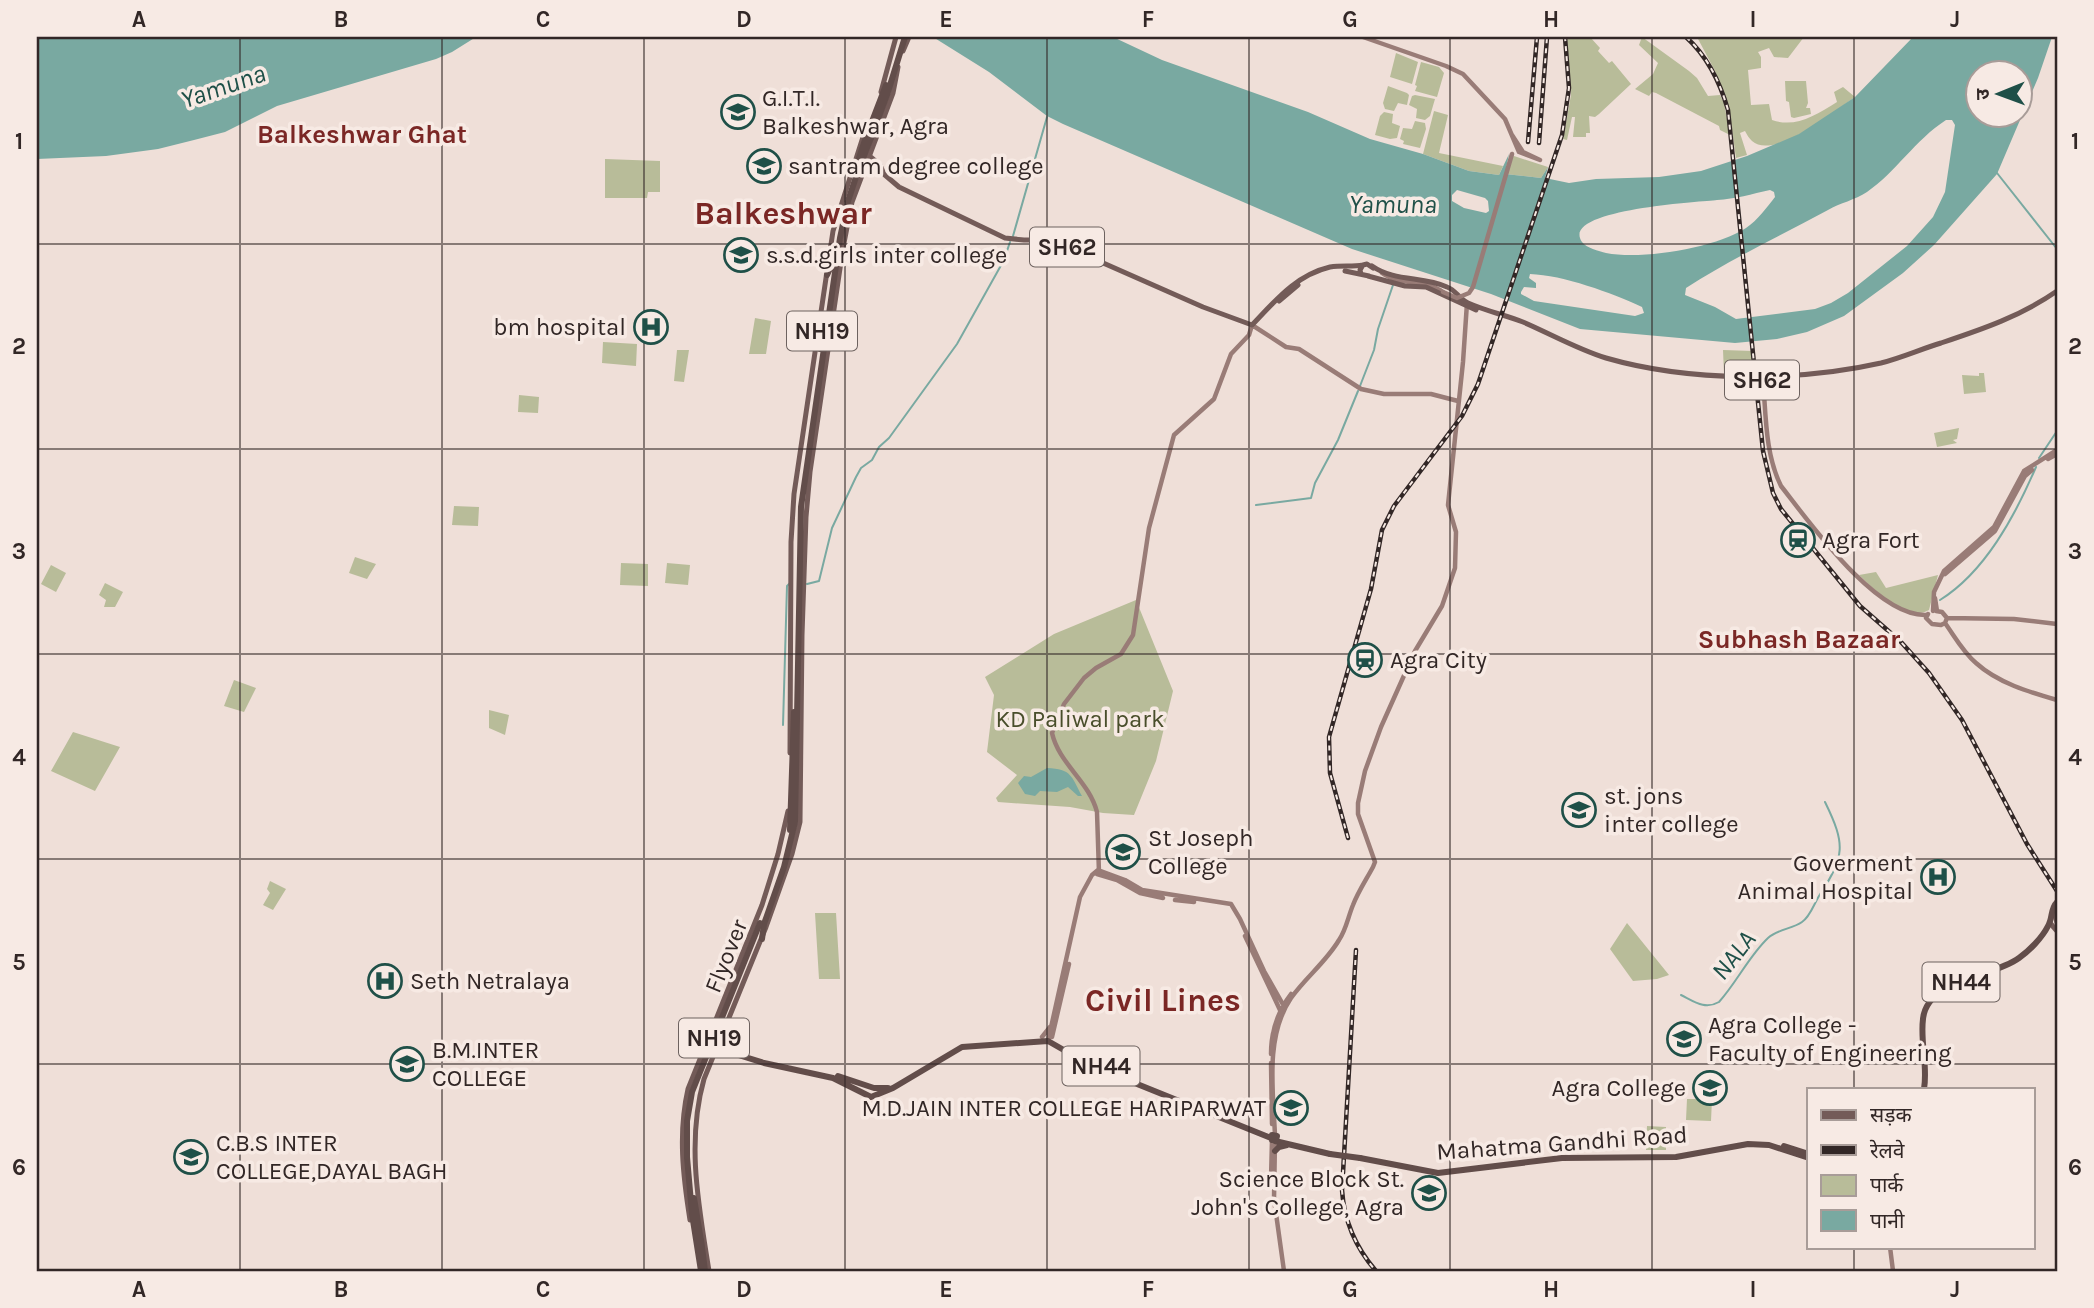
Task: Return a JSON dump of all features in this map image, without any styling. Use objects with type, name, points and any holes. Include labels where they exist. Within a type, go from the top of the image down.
[{"type":"highway","name":"NH19","points":[[801,494],[838,229],[903,37]]},
{"type":"highway","name":"NH19","points":[[801,494],[844,220],[857,168]]},
{"type":"highway","points":[[827,275],[834,260]]},
{"type":"highway","points":[[819,326],[820,349]]},
{"type":"highway","points":[[820,374],[828,355]]},
{"type":"highway","name":"Flyover","points":[[701,1241],[687,1121],[692,1092],[762,923],[793,821],[801,494]]},
{"type":"highway","name":"NH44","points":[[2054,927],[2053,906],[2056,906]]},
{"type":"highway","name":"NH44","points":[[1926,1088],[1922,1026],[1929,1001],[1943,990],[2016,961],[2054,927],[2056,906]]},
{"type":"highway","name":"Flyover","points":[[704,1271],[692,1214],[691,1118],[698,1085],[760,937],[762,923]]},
{"type":"highway","name":"NH44","points":[[874,1088],[890,1087],[922,1065],[958,1046],[1050,1039]]},
{"type":"highway","name":"NH44","points":[[874,1096],[893,1088],[962,1047],[1050,1039]]},
{"type":"highway","name":"Mahatma Gandhi Road","points":[[1050,1039],[1090,1066],[1288,1144],[1438,1173],[1562,1158],[1676,1157],[1748,1144],[1769,1145],[1807,1156]]},
{"type":"highway","points":[[718,1045],[764,1063],[874,1088],[874,1096],[865,1095],[858,1086]]},
{"type":"highway","name":"Mahatma Gandhi Road","points":[[1274,1137],[1330,1152]]},
{"type":"highway","points":[[1275,1151],[1288,1144]]},
{"type":"highway","points":[[701,1241],[702,1228]]},
{"type":"highway","name":"NH19","points":[[701,1241],[704,1271]]},
{"type":"main road","points":[[1363,37],[1460,72],[1505,119],[1518,148],[1527,155]]},
{"type":"main road","points":[[1370,37],[1445,63],[1446,66]]},
{"type":"main road","points":[[704,1271],[702,1228],[690,1155],[697,1104],[712,1058],[792,854],[800,822],[806,517],[858,149],[868,139]]},
{"type":"main road","points":[[704,1271],[684,1182],[684,1108],[702,1052],[762,905],[786,827],[790,750],[793,513],[833,231],[857,168],[868,157],[868,139]]},
{"type":"main road","points":[[1395,280],[1432,285],[1457,298],[1469,293],[1512,154],[1518,148]]},
{"type":"main road","name":"SH62","points":[[858,149],[891,182],[1005,238],[1051,240],[1203,307],[1252,325],[1298,281],[1332,267],[1363,265]]},
{"type":"main road","points":[[1363,265],[1372,266],[1373,272],[1365,275],[1360,270],[1363,265]]},
{"type":"main road","name":"SH62","points":[[1372,266],[1378,275]]},
{"type":"main road","name":"SH62","points":[[1272,304],[1306,279],[1324,271],[1336,269],[1378,275],[1432,289],[1605,360],[1683,376],[1763,380],[1850,372],[1894,362],[2012,321],[2057,293]]},
{"type":"main road","name":"SH62","points":[[1395,280],[1423,279],[1446,286],[1466,304],[1523,322],[1607,358],[1679,373],[1760,376],[1859,367],[1903,357],[2007,320],[2057,293]]},
{"type":"main road","points":[[1273,1184],[1275,1151],[1270,1109],[1271,1046],[1283,1009],[1340,939],[1353,903],[1375,864],[1362,831],[1357,808],[1371,750],[1415,651],[1448,594],[1455,568],[1456,532],[1448,505],[1465,347],[1466,304]]},
{"type":"main road","points":[[1050,1039],[1083,897],[1098,871],[1095,803],[1089,790],[1058,752],[1052,733],[1064,704],[1084,678],[1121,654],[1133,635],[1149,528],[1174,435],[1214,399],[1231,354],[1249,335],[1252,325],[1286,347],[1299,349],[1359,387],[1384,394],[1431,394],[1458,401]]},
{"type":"main road","points":[[1763,380],[1774,473],[1781,486],[1849,568],[1882,600],[1910,615],[1942,612],[1962,647],[1982,667],[2024,690],[2057,700]]},
{"type":"main road","points":[[1935,611],[1934,592],[1944,571],[1995,528],[2024,471],[2055,453]]},
{"type":"main road","points":[[1927,615],[1928,622],[1941,625],[1946,620],[2014,619],[2057,624]]},
{"type":"main road","points":[[1098,871],[1140,893],[1229,906],[1283,1009]]},
{"type":"main road","points":[[1050,1039],[1053,1027]]},
{"type":"main road","points":[[711,1029],[722,1034]]},
{"type":"main road","points":[[702,1052],[712,1058]]},
{"type":"main road","points":[[1274,1137],[1273,1184],[1284,1271]]},
{"type":"main road","points":[[1891,1248],[1894,1271]]},
{"type":"green space","points":[[1567,37],[1590,37],[1600,48],[1598,51],[1609,63],[1612,61],[1631,84],[1599,114],[1595,117],[1589,116],[1590,133],[1586,133],[1586,137],[1573,137],[1575,117],[1572,117],[1567,140],[1563,139],[1571,95]]},
{"type":"green space","points":[[1642,37],[1697,78],[1708,96],[1720,95],[1730,135],[1720,130],[1719,126],[1656,93],[1652,92],[1649,96],[1635,89],[1653,74],[1658,63],[1639,45]]},
{"type":"green space","points":[[1697,37],[1804,37],[1788,58],[1774,57],[1769,48],[1758,52],[1761,68],[1748,70],[1751,105],[1769,104],[1772,120],[1789,123],[1813,116],[1837,102],[1834,92],[1843,87],[1855,97],[1805,131],[1775,144],[1762,145],[1752,141],[1745,131],[1740,133],[1747,155],[1736,158],[1729,109],[1715,71]]},
{"type":"green space","points":[[1396,53],[1418,62],[1412,84],[1390,77]]},
{"type":"green space","points":[[1421,62],[1439,67],[1444,73],[1437,97],[1415,91]]},
{"type":"green space","points":[[1785,81],[1806,81],[1806,108],[1810,108],[1811,114],[1791,117],[1789,102],[1786,101]]},
{"type":"green space","points":[[1388,86],[1409,95],[1407,105],[1398,103],[1394,111],[1385,109],[1383,103]]},
{"type":"green space","points":[[1415,95],[1435,99],[1430,116],[1425,120],[1416,118],[1417,109],[1409,105]]},
{"type":"green space","points":[[1434,111],[1448,115],[1439,153],[1503,166],[1499,175],[1469,171],[1423,154]]},
{"type":"green space","points":[[1384,112],[1393,114],[1392,123],[1400,126],[1397,138],[1375,135],[1380,116]]},
{"type":"green space","points":[[1415,121],[1425,123],[1426,129],[1420,148],[1403,144],[1404,141],[1400,139],[1403,128],[1412,129]]},
{"type":"green space","points":[[1514,156],[1548,167],[1541,178],[1505,174],[1509,158]]},
{"type":"green space","points":[[605,159],[660,161],[660,192],[648,192],[647,198],[605,198]]},
{"type":"green space","points":[[755,318],[771,321],[766,354],[749,354]]},
{"type":"green space","points":[[603,342],[637,344],[636,366],[602,363]]},
{"type":"green space","points":[[677,350],[689,350],[684,382],[674,381]]},
{"type":"green space","points":[[1723,350],[1753,351],[1754,374],[1724,374]]},
{"type":"green space","points":[[1979,373],[1984,373],[1986,392],[1964,394],[1962,375],[1979,376]]},
{"type":"green space","points":[[519,395],[539,397],[538,413],[518,412]]},
{"type":"green space","points":[[1959,428],[1957,439],[1953,440],[1957,443],[1937,447],[1934,433]]},
{"type":"green space","points":[[454,506],[479,507],[478,526],[452,525]]},
{"type":"green space","points":[[355,557],[376,564],[367,579],[349,573]]},
{"type":"green space","points":[[621,563],[648,564],[648,586],[620,585]]},
{"type":"green space","points":[[667,563],[690,565],[688,585],[665,583]]},
{"type":"green space","points":[[51,565],[66,573],[56,592],[41,584]]},
{"type":"green space","points":[[1876,572],[1886,588],[1938,575],[1929,610],[1911,612],[1891,603],[1859,575]]},
{"type":"green space","points":[[105,583],[123,592],[115,607],[104,607],[106,600],[99,595]]},
{"type":"green space","name":"KD Paliwal park","points":[[1136,600],[1173,691],[1156,761],[1134,815],[998,802],[996,798],[1017,775],[987,752],[994,695],[985,677],[1054,634]]},
{"type":"green space","points":[[234,680],[256,688],[244,712],[224,706]]},
{"type":"green space","points":[[489,710],[509,715],[505,735],[489,728]]},
{"type":"green space","points":[[73,732],[120,747],[95,791],[51,771]]},
{"type":"green space","points":[[270,881],[286,889],[273,910],[263,905],[270,893],[267,889]]},
{"type":"green space","points":[[815,913],[836,913],[840,979],[819,979]]},
{"type":"green space","points":[[1627,923],[1669,975],[1633,981],[1610,949]]},
{"type":"green space","points":[[1687,1099],[1712,1099],[1711,1121],[1686,1120]]},
{"type":"green space","points":[[1647,1126],[1666,1127],[1666,1150],[1646,1150]]},
{"type":"water","name":"Yamuna","points":[[37,37],[476,37],[436,59],[277,106],[225,132],[158,149],[106,156],[37,159]]},
{"type":"water","name":"Yamuna","points":[[933,37],[1113,37],[1162,60],[1308,112],[1370,139],[1469,171],[1499,175],[1509,154],[1505,174],[1541,178],[1548,167],[1545,178],[1569,183],[1596,179],[1659,177],[1701,171],[1747,156],[1799,134],[1855,97],[1913,37],[2052,37],[2035,85],[2035,60],[1965,60],[1965,130],[2016,130],[1997,174],[1934,245],[1903,273],[1844,316],[1807,332],[1777,339],[1735,343],[1580,329],[1491,294],[1352,249],[1047,116],[989,72]],"holes":[[[1946,120],[1952,120],[1955,125],[1945,192],[1933,217],[1907,246],[1848,293],[1815,309],[1736,319],[1685,295],[1686,288],[1720,267],[1867,192]],[[1457,190],[1485,198],[1489,211],[1486,213],[1464,208],[1452,201],[1452,195]],[[1770,190],[1775,197],[1746,228],[1698,247],[1621,255],[1596,250],[1582,242],[1581,231],[1591,222],[1610,215]],[[1530,274],[1572,281],[1642,307],[1644,313],[1635,316],[1534,301],[1521,294],[1524,287],[1536,288],[1536,283],[1529,278]]]},
{"type":"water","points":[[1047,768],[1061,770],[1070,775],[1082,796],[1078,796],[1068,787],[1057,792],[1040,791],[1035,796],[1025,794],[1018,783],[1024,776],[1031,777]]},
{"type":"waterway","points":[[1013,236],[1047,117]]},
{"type":"waterway","points":[[1997,173],[2057,249]]},
{"type":"waterway","points":[[807,584],[819,581],[832,528],[861,468],[872,460],[957,344],[1004,260],[1010,242]]},
{"type":"waterway","points":[[1360,386],[1374,350],[1393,285]]},
{"type":"waterway","points":[[1256,505],[1311,498],[1315,483],[1338,440],[1358,391]]},
{"type":"waterway","points":[[2039,458],[2057,431]]},
{"type":"waterway","points":[[1940,600],[1985,559],[2018,505],[2036,467]]},
{"type":"waterway","points":[[783,725],[789,584]]},
{"type":"waterway","name":"NALA","points":[[1681,995],[1705,1005],[1719,1002],[1768,938],[1805,920],[1834,870],[1840,850],[1837,829],[1825,802]]},
{"type":"railway","points":[[1528,142],[1537,37]]},
{"type":"railway","points":[[1539,143],[1547,37]]},
{"type":"railway","points":[[1348,838],[1330,773],[1329,737],[1371,589],[1382,530],[1394,506],[1462,416],[1478,384],[1562,135],[1569,88],[1565,37]]},
{"type":"railway","points":[[1686,37],[1712,70],[1728,110],[1763,451],[1773,493],[1781,509],[1860,606],[1901,642],[1929,673],[1962,720],[2027,844],[2057,891]]},
{"type":"railway","points":[[1356,950],[1342,1190],[1352,1234],[1376,1271]]},
{"type":"place","name":"G.I.T.I. Balkeshwar, Agra","points":[[738,112]]},
{"type":"place","name":"santram degree college","points":[[764,166]]},
{"type":"place","name":"s.s.d.girls inter college","points":[[741,255]]},
{"type":"place","name":"bm hospital","points":[[651,327]]},
{"type":"place","name":"Agra Fort","points":[[1798,540]]},
{"type":"place","name":"Agra City","points":[[1365,660]]},
{"type":"place","name":"st. jons inter college","points":[[1579,810]]},
{"type":"place","name":"St Joseph College","points":[[1123,852]]},
{"type":"place","name":"Goverment Animal Hospital","points":[[1938,877]]},
{"type":"place","name":"Seth Netralaya","points":[[385,981]]},
{"type":"place","name":"Agra College - Faculty of Engineering","points":[[1684,1039]]},
{"type":"place","name":"B.M.INTER COLLEGE","points":[[407,1064]]},
{"type":"place","name":"Agra College","points":[[1710,1088]]},
{"type":"place","name":"M.D.JAIN INTER COLLEGE HARIPARWAT","points":[[1291,1108]]},
{"type":"place","name":"C.B.S INTER COLLEGE,DAYAL BAGH","points":[[191,1157]]},
{"type":"place","name":"Science Block St. John's College, Agra","points":[[1429,1193]]},
{"type":"district","name":"Balkeshwar Ghat","points":[[362,134]]},
{"type":"district","name":"Balkeshwar","points":[[783,213]]},
{"type":"district","name":"Subhash Bazaar","points":[[1799,639]]},
{"type":"district","name":"Civil Lines","points":[[1163,1000]]}]
